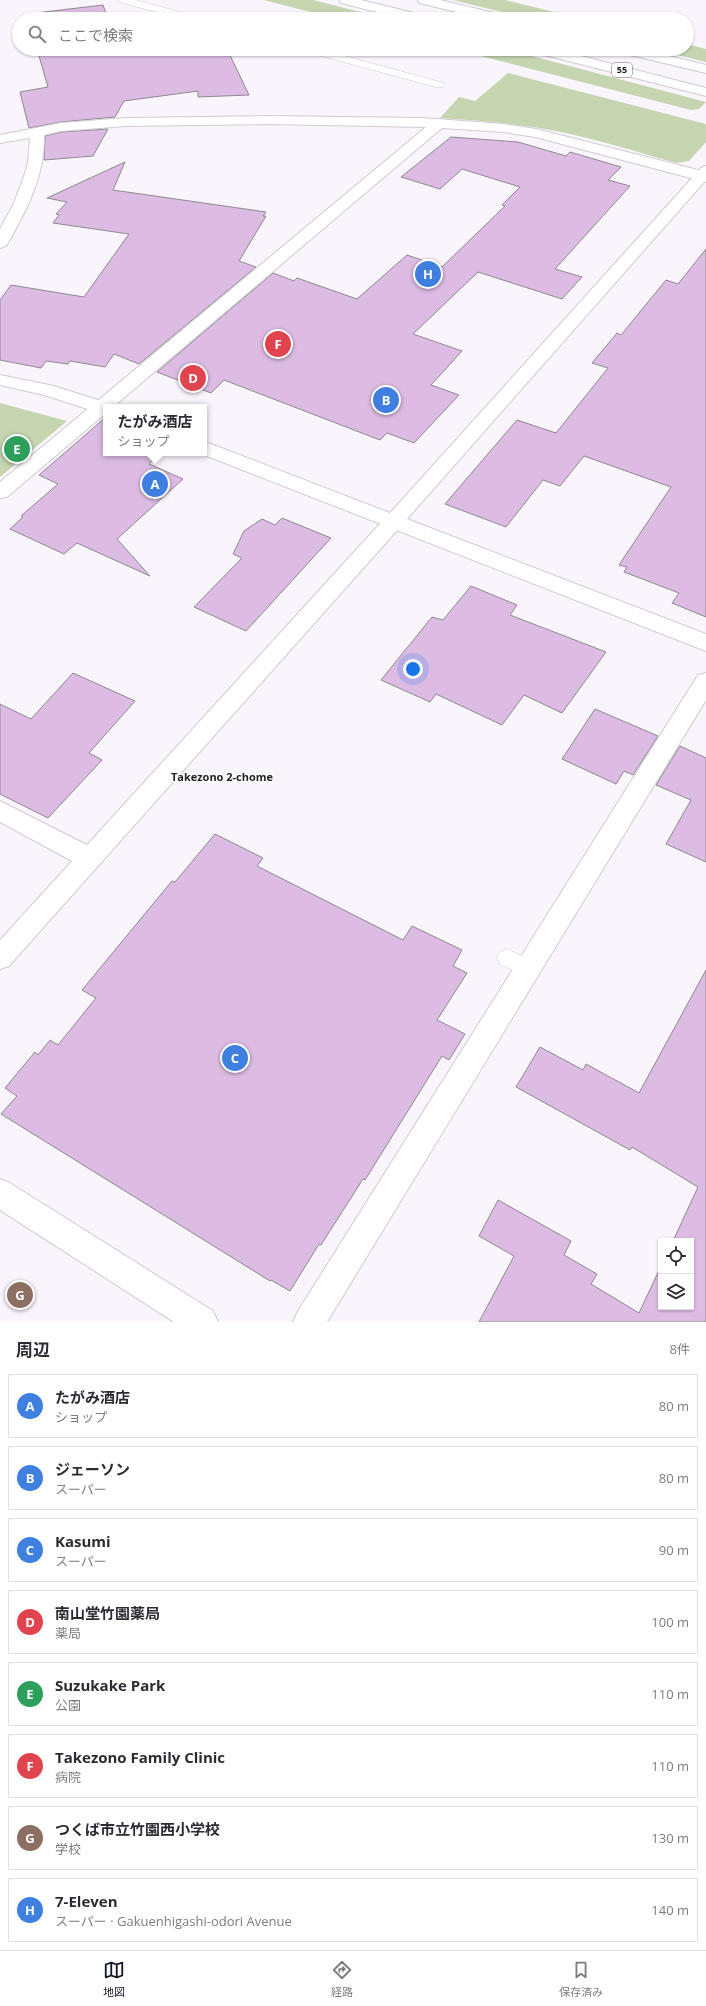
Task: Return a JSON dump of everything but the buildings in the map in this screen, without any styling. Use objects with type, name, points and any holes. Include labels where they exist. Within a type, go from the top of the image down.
[{"type":"street","points":[[346,0],[393,12]]},
{"type":"street","points":[[424,0],[473,12]]},
{"type":"street","name":"55","points":[[565,56],[706,92]]},
{"type":"street","name":"55","points":[[651,56],[706,70]]},
{"type":"street","points":[[0,139],[38,131],[89,124],[162,121],[300,120],[439,123],[504,128],[536,133],[704,175],[0,958]]},
{"type":"street","points":[[108,404],[439,123]]},
{"type":"street","points":[[0,243],[21,206],[36,168],[38,131]]},
{"type":"street","points":[[0,380],[48,390],[103,408]]},
{"type":"street","points":[[0,492],[103,408]]},
{"type":"street","points":[[207,449],[706,643]]},
{"type":"street","points":[[309,1322],[517,963],[706,681]]},
{"type":"street","points":[[0,811],[90,858]]},
{"type":"street","points":[[0,1192],[202,1322]]},
{"type":"lane","points":[[124,0],[169,12]]},
{"type":"lane","points":[[333,56],[440,85]]},
{"type":"green space","points":[[264,0],[313,0],[360,12],[310,12]]},
{"type":"green space","points":[[453,0],[505,0],[554,12],[502,12]]},
{"type":"green space","points":[[694,46],[706,49],[706,62],[682,56],[694,56]]},
{"type":"green space","points":[[480,56],[532,56],[706,102],[699,109],[691,110]]},
{"type":"green space","points":[[508,73],[706,124],[706,142],[689,161],[676,163],[597,140],[554,131],[505,123],[440,118],[459,97],[475,101]]},
{"type":"green space","points":[[0,403],[67,421],[0,477]]},
{"type":"place","name":"7-Eleven","points":[[428,274]]},
{"type":"place","name":"Takezono Family Clinic","points":[[278,344]]},
{"type":"place","name":"南山堂竹園薬局","points":[[193,378]]},
{"type":"place","name":"ジェーソン","points":[[386,400]]},
{"type":"place","name":"Suzukake Park","points":[[17,449]]},
{"type":"place","name":"たがみ酒店","points":[[155,484]]},
{"type":"place","name":"Kasumi","points":[[235,1058]]},
{"type":"place","name":"つくば市立竹園西小学校","points":[[20,1295]]},
{"type":"district","name":"Takezono 2-chome","points":[[222,777]]}]
